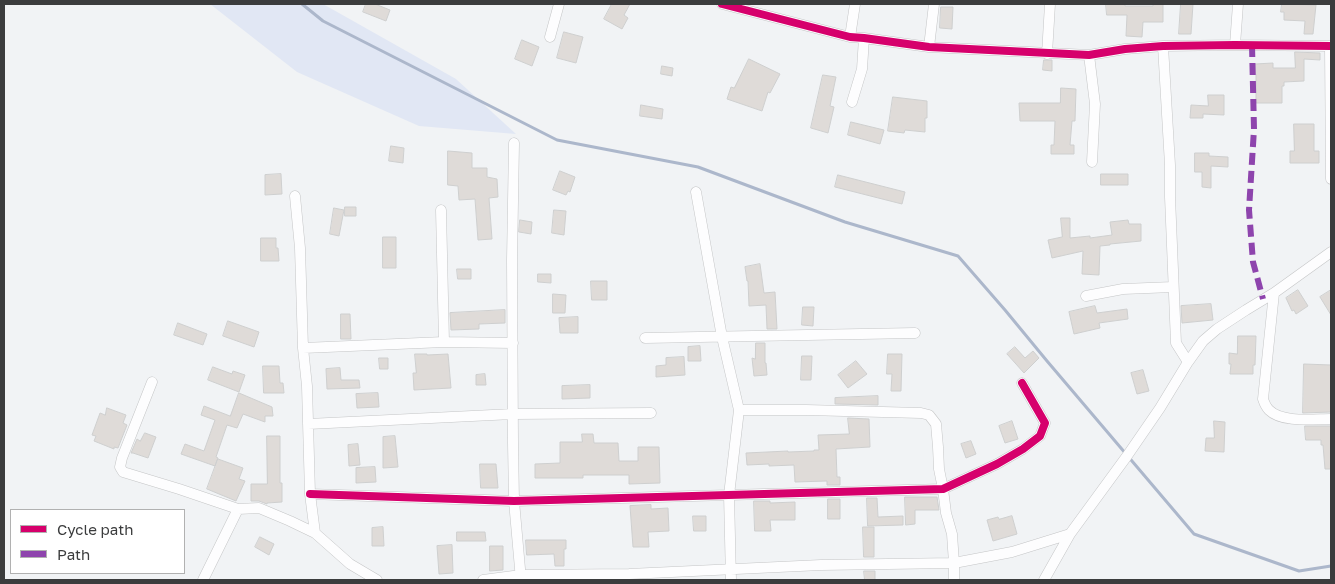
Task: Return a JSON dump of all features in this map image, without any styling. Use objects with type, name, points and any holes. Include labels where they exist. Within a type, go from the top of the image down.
[{"type":"street","points":[[550,37],[559,4]]},
{"type":"street","points":[[722,4],[850,37],[929,48],[1089,55],[1125,49],[1163,46],[1330,46],[1331,179]]},
{"type":"street","points":[[850,37],[855,4]]},
{"type":"street","points":[[929,48],[934,4]]},
{"type":"street","points":[[1047,54],[1050,4]]},
{"type":"street","points":[[1235,45],[1238,4]]},
{"type":"street","points":[[852,102],[862,69],[864,38]]},
{"type":"street","points":[[1163,46],[1170,164],[1176,343],[1188,362]]},
{"type":"street","points":[[1089,55],[1095,104],[1092,162]]},
{"type":"street","points":[[514,143],[512,260],[514,500],[521,578]]},
{"type":"street","points":[[696,192],[722,337],[739,410],[730,495],[731,575]]},
{"type":"street","points":[[295,196],[300,248],[303,348],[307,386],[310,494],[315,533]]},
{"type":"street","points":[[442,210],[444,342]]},
{"type":"street","points":[[1044,580],[1070,534],[1127,456],[1203,341],[1217,329],[1274,293],[1331,252]]},
{"type":"street","points":[[1086,296],[1123,288],[1173,287]]},
{"type":"street","points":[[1274,293],[1263,399],[1268,409],[1278,416],[1295,420],[1331,419]]},
{"type":"street","points":[[645,338],[915,333]]},
{"type":"street","points":[[303,348],[444,342],[512,343]]},
{"type":"street","points":[[152,382],[120,467],[123,472],[238,509],[259,508],[315,533],[350,564],[377,580]]},
{"type":"street","points":[[310,494],[514,500],[943,489],[996,464],[1023,449],[1040,436],[1045,423],[1022,383]]},
{"type":"street","points":[[739,410],[921,413],[929,415],[936,424],[939,468],[946,513],[952,534],[954,580]]},
{"type":"street","points":[[308,424],[513,414],[651,413]]},
{"type":"street","points":[[203,580],[238,509]]},
{"type":"street","points":[[483,580],[629,574],[731,575],[821,566],[954,563],[1012,552],[1070,534]]},
{"type":"shaded area","points":[[210,4],[323,4],[456,79],[516,134],[419,126],[297,72]]},
{"type":"building","points":[[366,4],[375,4],[390,10],[386,21],[363,12]]},
{"type":"building","points":[[612,4],[630,4],[624,15],[628,18],[622,29],[604,19]]},
{"type":"building","points":[[1106,4],[1153,6],[1153,4],[1163,4],[1163,22],[1143,22],[1142,37],[1126,36],[1127,15],[1107,15]]},
{"type":"building","points":[[1181,4],[1193,4],[1191,34],[1179,34]]},
{"type":"building","points":[[1282,4],[1316,5],[1313,34],[1304,34],[1305,21],[1284,20],[1284,12],[1281,12]]},
{"type":"building","points":[[941,7],[953,7],[952,29],[940,28]]},
{"type":"building","points":[[564,32],[583,37],[576,63],[557,58]]},
{"type":"building","points":[[522,40],[539,47],[532,66],[515,59]]},
{"type":"building","points":[[1295,52],[1320,53],[1320,60],[1304,59],[1304,81],[1284,82],[1284,86],[1282,86],[1282,103],[1256,103],[1255,64],[1273,63],[1273,68],[1295,68]]},
{"type":"building","points":[[749,59],[780,74],[770,93],[768,92],[762,111],[727,99],[731,87],[734,88]]},
{"type":"building","points":[[1044,60],[1052,60],[1052,71],[1043,70]]},
{"type":"building","points":[[662,66],[673,68],[672,76],[661,74]]},
{"type":"building","points":[[823,75],[836,77],[830,106],[834,107],[828,133],[811,128]]},
{"type":"building","points":[[1061,88],[1076,89],[1075,121],[1072,121],[1070,145],[1074,145],[1074,154],[1051,154],[1051,145],[1054,145],[1055,121],[1020,121],[1019,103],[1060,103]]},
{"type":"building","points":[[1208,95],[1224,95],[1224,115],[1203,114],[1203,118],[1190,118],[1191,105],[1208,106]]},
{"type":"building","points":[[893,97],[927,101],[925,132],[905,130],[904,133],[888,131]]},
{"type":"building","points":[[641,105],[663,109],[662,119],[640,116]]},
{"type":"building","points":[[851,122],[884,130],[880,144],[848,135]]},
{"type":"building","points":[[1294,124],[1314,124],[1314,151],[1319,151],[1319,163],[1290,163],[1290,151],[1294,151]]},
{"type":"building","points":[[391,146],[404,148],[403,163],[389,161]]},
{"type":"building","points":[[448,151],[472,153],[472,168],[487,168],[487,177],[497,179],[498,197],[489,198],[492,239],[478,240],[475,199],[459,200],[458,186],[448,185]]},
{"type":"building","points":[[1195,153],[1209,153],[1209,156],[1228,157],[1228,167],[1211,166],[1211,188],[1202,187],[1202,172],[1195,172]]},
{"type":"building","points":[[560,171],[575,177],[570,192],[568,191],[566,195],[553,190]]},
{"type":"building","points":[[281,174],[282,194],[265,195],[265,175]]},
{"type":"building","points":[[1101,174],[1128,174],[1128,185],[1101,185]]},
{"type":"building","points":[[838,175],[905,192],[902,204],[835,187]]},
{"type":"building","points":[[345,207],[356,207],[356,216],[345,216]]},
{"type":"building","points":[[334,208],[344,210],[339,236],[330,234]]},
{"type":"building","points":[[554,210],[566,211],[564,235],[552,233]]},
{"type":"building","points":[[1061,218],[1070,218],[1070,238],[1112,235],[1110,222],[1128,220],[1129,224],[1141,224],[1141,241],[1100,246],[1099,275],[1082,274],[1083,251],[1052,258],[1048,240],[1062,237]]},
{"type":"building","points":[[520,220],[532,222],[531,234],[519,232]]},
{"type":"building","points":[[383,237],[396,237],[396,268],[383,268]]},
{"type":"building","points":[[261,238],[276,238],[279,261],[261,261]]},
{"type":"building","points":[[760,264],[764,293],[775,292],[777,329],[767,329],[766,305],[749,306],[748,281],[745,267]]},
{"type":"building","points":[[457,269],[471,269],[471,279],[458,279]]},
{"type":"building","points":[[538,274],[551,274],[551,283],[538,282]]},
{"type":"building","points":[[591,281],[607,281],[607,300],[592,300]]},
{"type":"building","points":[[1298,290],[1308,306],[1296,314],[1294,310],[1292,311],[1286,298]]},
{"type":"building","points":[[1331,290],[1331,315],[1320,297]]},
{"type":"building","points":[[553,294],[566,295],[565,313],[553,313]]},
{"type":"building","points":[[1211,304],[1213,320],[1182,323],[1181,306]]},
{"type":"building","points":[[1095,306],[1097,313],[1127,309],[1128,319],[1099,323],[1100,328],[1074,334],[1069,312]]},
{"type":"building","points":[[803,307],[814,307],[813,326],[802,325]]},
{"type":"building","points":[[505,310],[505,323],[479,324],[479,329],[451,330],[450,313]]},
{"type":"building","points":[[341,314],[350,314],[351,339],[341,339]]},
{"type":"building","points":[[578,317],[578,333],[560,333],[559,318]]},
{"type":"building","points":[[228,321],[259,332],[254,347],[223,336]]},
{"type":"building","points":[[178,323],[207,334],[203,345],[174,335]]},
{"type":"building","points":[[1238,336],[1256,336],[1253,374],[1230,374],[1229,353],[1237,354]]},
{"type":"building","points":[[756,343],[765,343],[767,375],[754,376],[752,358],[755,359]]},
{"type":"building","points":[[700,346],[701,361],[688,361],[688,347]]},
{"type":"building","points":[[1015,347],[1025,358],[1033,351],[1039,358],[1024,373],[1007,354]]},
{"type":"building","points":[[415,354],[448,354],[451,388],[414,390],[413,373],[416,373]]},
{"type":"building","points":[[888,354],[902,354],[901,391],[891,391],[892,374],[887,374]]},
{"type":"building","points":[[802,356],[812,356],[811,380],[801,380]]},
{"type":"building","points":[[684,357],[685,375],[656,377],[656,366],[666,365],[666,358]]},
{"type":"building","points":[[379,358],[388,358],[388,369],[380,369]]},
{"type":"building","points":[[856,361],[867,374],[848,388],[838,375]]},
{"type":"building","points":[[1304,364],[1331,365],[1331,412],[1303,413]]},
{"type":"building","points":[[263,366],[279,366],[280,383],[283,383],[284,393],[264,393]]},
{"type":"building","points":[[213,367],[232,374],[233,371],[245,375],[239,392],[208,380]]},
{"type":"building","points":[[340,368],[341,380],[359,380],[360,388],[327,389],[326,369]]},
{"type":"building","points":[[1143,370],[1149,391],[1137,394],[1131,373]]},
{"type":"building","points":[[485,374],[486,385],[476,385],[476,375]]},
{"type":"building","points":[[590,385],[590,398],[562,399],[562,386]]},
{"type":"building","points":[[239,393],[272,407],[273,416],[265,416],[265,422],[243,414],[237,428],[227,425],[216,457],[218,458],[215,466],[181,454],[185,444],[204,451],[215,420],[201,415],[204,406],[230,416]]},
{"type":"building","points":[[378,393],[379,407],[357,408],[356,394]]},
{"type":"building","points":[[878,396],[878,405],[835,404],[835,398]]},
{"type":"building","points":[[107,408],[126,415],[123,423],[127,425],[118,448],[114,447],[114,449],[94,441],[96,436],[92,435],[100,413],[105,415]]},
{"type":"building","points":[[848,418],[869,419],[870,447],[836,449],[837,477],[840,477],[840,485],[827,485],[827,481],[795,482],[794,465],[747,465],[746,453],[819,450],[818,435],[849,434]]},
{"type":"building","points":[[1012,421],[1018,439],[1005,443],[999,426]]},
{"type":"building","points":[[1214,421],[1225,422],[1224,452],[1205,451],[1206,438],[1214,438]]},
{"type":"building","points":[[1305,426],[1331,426],[1331,469],[1325,469],[1321,440],[1306,440]]},
{"type":"building","points":[[145,433],[156,437],[148,458],[131,453],[137,439],[140,441]]},
{"type":"building","points":[[582,434],[593,434],[594,443],[618,443],[619,461],[638,461],[638,447],[659,447],[660,483],[629,484],[629,475],[583,475],[583,478],[535,478],[535,464],[560,463],[560,442],[582,442]]},
{"type":"building","points":[[267,436],[280,436],[282,502],[267,504],[251,501],[251,484],[267,484]]},
{"type":"building","points":[[395,436],[398,467],[383,468],[383,437]]},
{"type":"building","points":[[971,441],[976,454],[966,458],[961,444]]},
{"type":"building","points":[[358,444],[360,465],[349,466],[348,445]]},
{"type":"building","points":[[218,459],[243,468],[239,479],[245,481],[236,501],[207,489]]},
{"type":"building","points":[[480,464],[496,464],[498,488],[481,488]]},
{"type":"building","points":[[375,467],[376,482],[356,483],[356,468]]},
{"type":"building","points":[[905,497],[937,497],[939,510],[915,510],[915,524],[906,525]]},
{"type":"building","points":[[867,498],[877,498],[878,517],[903,516],[903,525],[868,526]]},
{"type":"building","points":[[828,499],[840,499],[840,519],[828,519]]},
{"type":"building","points":[[754,501],[770,501],[770,503],[795,502],[795,520],[770,520],[771,531],[755,531]]},
{"type":"building","points":[[651,505],[651,509],[668,508],[669,531],[648,532],[649,547],[633,547],[630,506]]},
{"type":"building","points":[[693,516],[706,516],[706,531],[694,531]]},
{"type":"building","points":[[1012,516],[1017,534],[993,541],[987,520]]},
{"type":"building","points":[[383,527],[384,546],[372,546],[372,528]]},
{"type":"building","points":[[863,527],[874,527],[874,557],[864,557]]},
{"type":"building","points":[[457,532],[485,532],[486,541],[457,541]]},
{"type":"building","points":[[260,537],[274,544],[269,555],[255,547]]},
{"type":"building","points":[[526,540],[566,540],[564,566],[555,566],[554,554],[527,555]]},
{"type":"building","points":[[452,545],[453,573],[439,574],[437,546]]},
{"type":"building","points":[[490,546],[503,546],[503,570],[490,571]]},
{"type":"building","points":[[864,571],[875,571],[875,580],[865,580]]},
{"type":"waterway","points":[[302,4],[323,21],[557,140],[698,167],[845,222],[958,256],[1194,534],[1299,571],[1331,566]]},
{"type":"marked path","points":[[1252,45],[1254,129],[1249,210],[1253,262],[1263,299]]},
{"type":"cycle path","points":[[722,4],[850,37],[929,47],[1089,55],[1125,49],[1163,46],[1331,46]]},
{"type":"cycle path","points":[[310,494],[514,501],[943,489],[997,464],[1023,449],[1040,436],[1045,423],[1022,383]]}]
